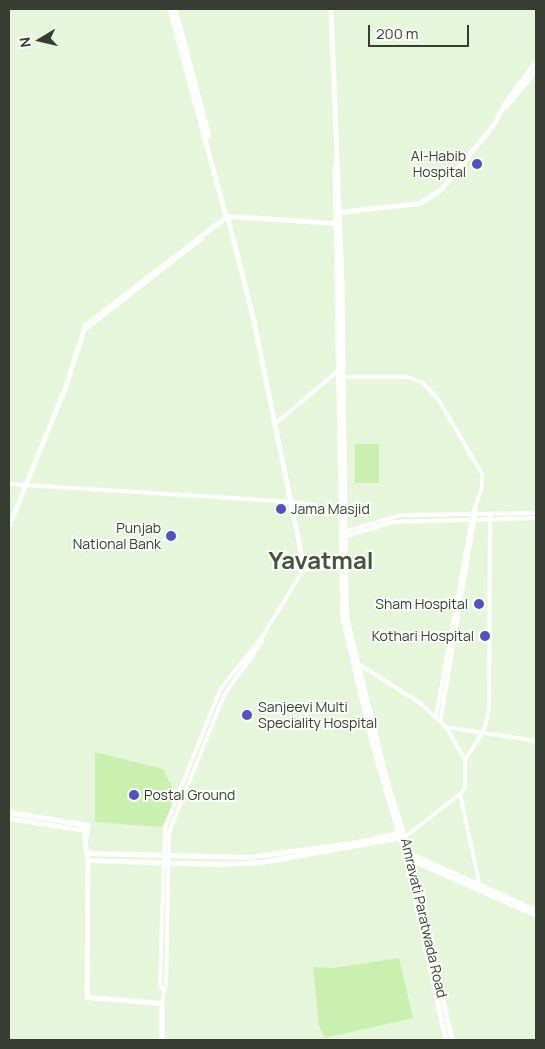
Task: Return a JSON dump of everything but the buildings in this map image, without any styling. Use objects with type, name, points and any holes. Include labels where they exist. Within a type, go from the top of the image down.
[{"type":"main road","points":[[170,9],[227,217]]},
{"type":"main road","points":[[175,9],[227,217],[275,424],[292,502],[302,561],[308,567]]},
{"type":"main road","points":[[329,9],[338,212],[346,615],[355,662]]},
{"type":"main road","points":[[506,106],[507,100],[536,61]]},
{"type":"main road","points":[[338,212],[420,203],[426,200],[442,188],[536,70]]},
{"type":"main road","points":[[338,212],[336,222],[342,368]]},
{"type":"main road","points":[[9,525],[85,325],[227,217],[336,222]]},
{"type":"main road","points":[[342,377],[340,509],[343,535],[340,563],[343,618],[355,662]]},
{"type":"main road","points":[[302,561],[298,565],[302,572],[308,567],[340,563]]},
{"type":"main road","name":"Amravati Paratwada Road","points":[[355,662],[381,775],[404,834],[446,1040]]},
{"type":"main road","points":[[9,812],[85,828]]},
{"type":"main road","points":[[9,818],[85,828]]},
{"type":"main road","points":[[85,828],[88,860],[87,997],[162,1003],[162,1040]]},
{"type":"main road","points":[[87,853],[164,856],[262,856],[404,834]]},
{"type":"main road","points":[[88,860],[164,863],[262,862],[404,834]]},
{"type":"main road","points":[[407,854],[536,910]]},
{"type":"main road","name":"Amravati Paratwada Road","points":[[407,854],[412,860],[452,1040]]},
{"type":"main road","points":[[412,860],[536,915]]},
{"type":"street","points":[[275,424],[342,368]]},
{"type":"street","points":[[342,377],[408,377],[423,383],[438,399],[482,474],[436,717]]},
{"type":"street","points":[[9,484],[292,502],[340,509]]},
{"type":"street","points":[[490,516],[536,513]]},
{"type":"street","points":[[343,535],[401,515],[475,514],[536,518]]},
{"type":"street","points":[[465,760],[484,731],[490,682],[490,516]]},
{"type":"street","points":[[162,1003],[163,990],[166,984],[165,827],[226,684],[262,642],[262,636],[302,572]]},
{"type":"street","points":[[440,722],[456,613]]},
{"type":"street","points":[[355,662],[420,703],[436,717],[446,727],[465,760],[465,788],[460,794],[404,834]]},
{"type":"street","points":[[446,727],[484,731],[536,741]]},
{"type":"street","points":[[460,794],[481,890]]},
{"type":"green space","points":[[355,444],[379,444],[379,483],[355,483]]},
{"type":"green space","name":"Postal Ground","points":[[95,752],[163,769],[172,787],[172,804],[168,819],[161,827],[95,822]]},
{"type":"green space","points":[[399,958],[413,1018],[325,1038],[319,1026],[313,967],[334,968]]},
{"type":"place","name":"Al-Habib Hospital","points":[[477,164]]},
{"type":"place","name":"Jama Masjid","points":[[281,509]]},
{"type":"place","name":"Punjab National Bank","points":[[171,536]]},
{"type":"place","name":"Sham Hospital","points":[[479,604]]},
{"type":"place","name":"Kothari Hospital","points":[[485,636]]},
{"type":"place","name":"Sanjeevi Multi Speciality Hospital","points":[[247,715]]},
{"type":"place","name":"Postal Ground","points":[[134,795]]},
{"type":"district","name":"Yavatmal","points":[[321,560]]}]
